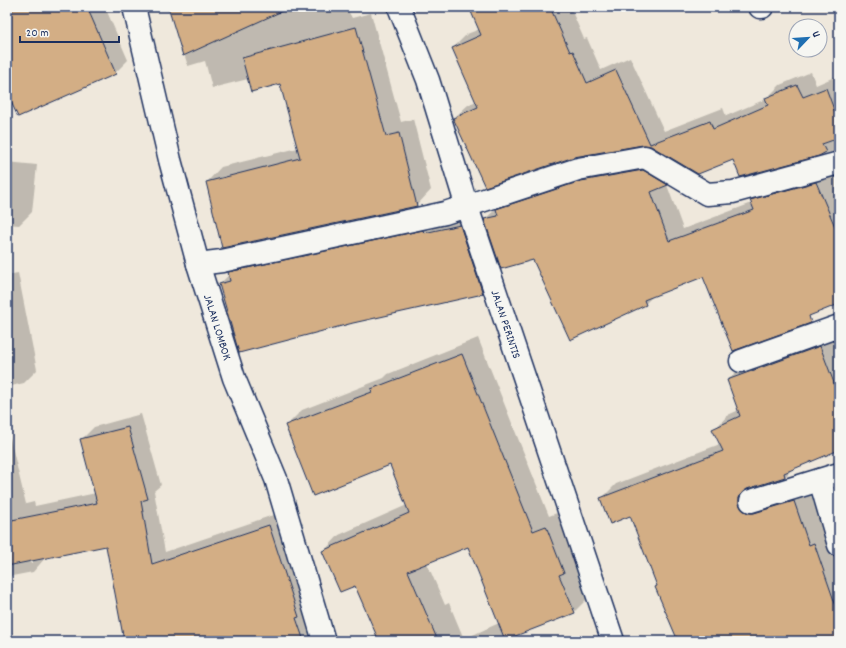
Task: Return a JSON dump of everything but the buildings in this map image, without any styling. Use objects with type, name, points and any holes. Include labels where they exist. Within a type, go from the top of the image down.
[{"type":"street","name":"JALAN LOMBOK","points":[[134,7],[170,160],[198,264],[234,378],[276,479],[324,641]]},
{"type":"street","name":"JALAN PERINTIS","points":[[398,7],[428,80],[467,207],[613,641]]},
{"type":"street","points":[[198,264],[222,261],[467,207],[578,169],[645,157],[707,194],[733,192],[839,163]]},
{"type":"street","points":[[741,361],[839,326]]},
{"type":"street","points":[[751,501],[829,477],[839,545]]}]
